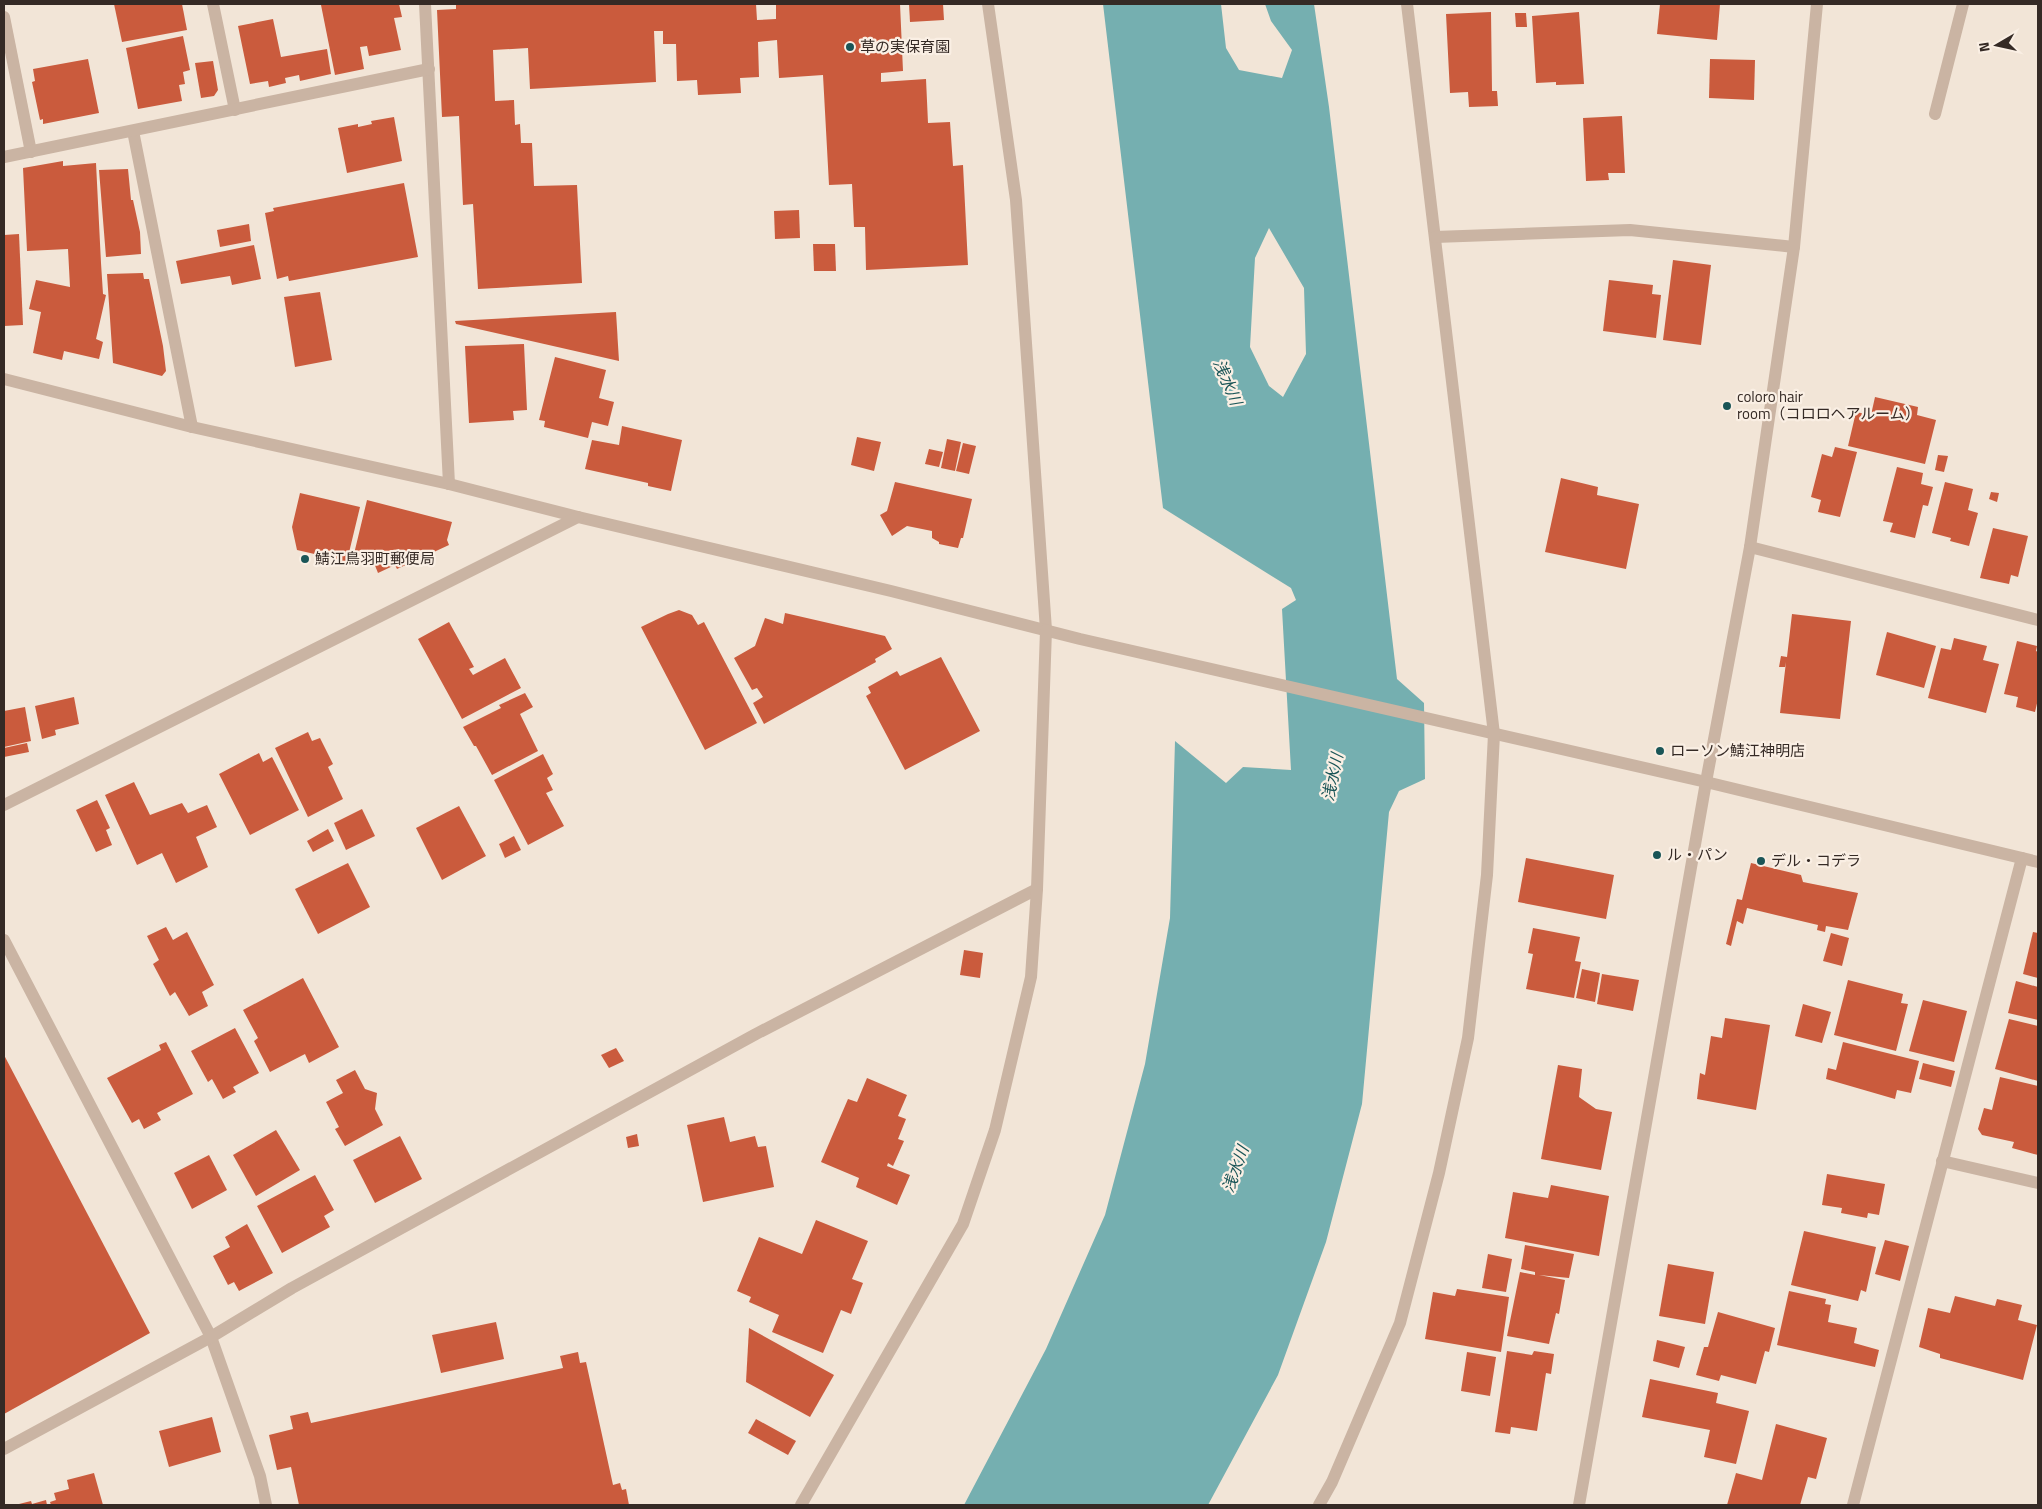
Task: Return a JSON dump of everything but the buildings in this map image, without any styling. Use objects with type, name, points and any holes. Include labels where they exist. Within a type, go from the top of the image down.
[{"type":"street","points":[[214,4],[235,110]]},
{"type":"street","points":[[425,4],[449,484]]},
{"type":"street","points":[[801,1505],[963,1224],[995,1130],[1031,977],[1037,889],[1046,630],[1016,200],[988,4]]},
{"type":"street","points":[[1318,1505],[1332,1482],[1400,1323],[1439,1173],[1468,1038],[1487,874],[1494,734],[1407,4]]},
{"type":"street","points":[[1579,1505],[1706,782],[1750,547],[1794,247],[1817,4]]},
{"type":"street","points":[[1935,114],[1963,4]]},
{"type":"street","points":[[4,17],[31,152]]},
{"type":"street","points":[[4,157],[429,70]]},
{"type":"street","points":[[133,131],[192,427]]},
{"type":"street","points":[[1435,237],[1630,230],[1794,247]]},
{"type":"street","points":[[4,379],[192,427],[449,484],[578,517],[891,591],[1080,640],[1706,782],[2038,862]]},
{"type":"street","points":[[4,805],[578,517]]},
{"type":"street","points":[[1750,547],[2038,620]]},
{"type":"street","points":[[1853,1505],[2022,858]]},
{"type":"street","points":[[4,1450],[211,1337],[292,1288],[756,1034],[1037,889]]},
{"type":"street","points":[[4,940],[211,1337],[260,1476],[266,1505]]},
{"type":"street","points":[[1942,1161],[2038,1183]]},
{"type":"water","name":"浅水川","points":[[1103,4],[1221,4],[1226,48],[1239,70],[1282,78],[1292,50],[1271,21],[1265,4],[1314,4],[1329,107],[1397,679],[1424,703],[1425,779],[1399,791],[1389,812],[1362,1104],[1326,1242],[1278,1375],[1208,1505],[964,1505],[1046,1349],[1105,1215],[1145,1064],[1170,918],[1175,741],[1226,783],[1243,767],[1291,770],[1282,609],[1296,600],[1291,588],[1163,508]],"holes":[[[1269,228],[1304,288],[1306,354],[1283,397],[1269,386],[1250,347],[1255,258]]]},
{"type":"place","name":"草の実保育園","points":[[850,47]]},
{"type":"place","name":"coloro hair room（コロロヘアルーム）","points":[[1727,406]]},
{"type":"place","name":"鯖江鳥羽町郵便局","points":[[305,559]]},
{"type":"place","name":"ローソン鯖江神明店","points":[[1660,751]]},
{"type":"place","name":"ル・パン","points":[[1657,855]]},
{"type":"place","name":"デル・コデラ","points":[[1761,861]]}]
